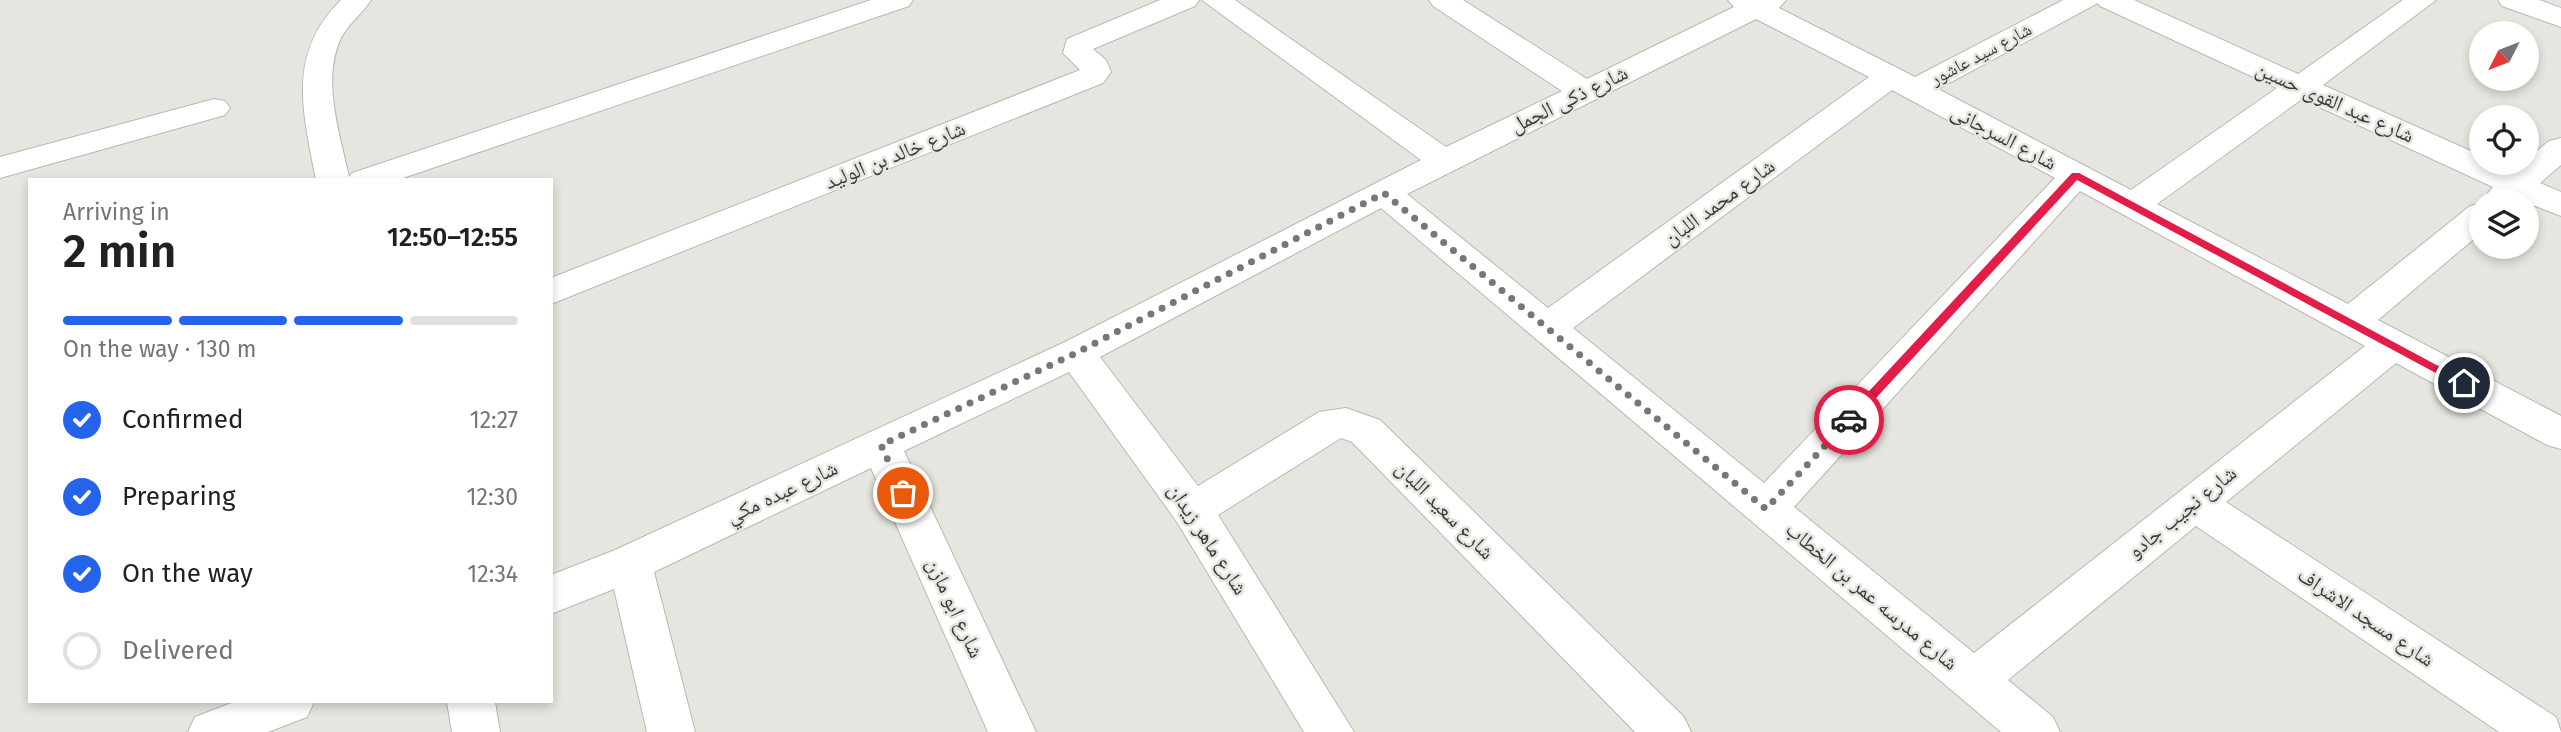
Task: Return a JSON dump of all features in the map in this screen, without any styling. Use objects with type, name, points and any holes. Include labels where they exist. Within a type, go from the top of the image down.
[{"type":"street","points":[[333,178],[317,84],[318,53],[334,25],[357,0]]},
{"type":"street","points":[[370,178],[899,0]]},
{"type":"street","name":"شارع خالد بن الوليد","points":[[553,291],[1092,76],[1096,72],[1095,66],[1078,53],[1078,45],[1185,0]]},
{"type":"street","points":[[1216,0],[1444,161]]},
{"type":"street","points":[[1443,0],[1584,91]]},
{"type":"street","name":"شارع سيد عاشور","points":[[1903,82],[2084,0]]},
{"type":"street","name":"شارع عبد القوى حسين","points":[[2110,0],[2300,86],[2499,189]]},
{"type":"street","points":[[2131,206],[2422,0]]},
{"type":"street","points":[[2512,0],[2561,18]]},
{"type":"street","name":"شارع ذكى الجمل","points":[[1384,193],[1756,2]]},
{"type":"street","name":"شارع السرجانى","points":[[1756,2],[2131,206],[2561,434]]},
{"type":"street","name":"شارع محمد اللبان","points":[[1547,328],[1903,82]]},
{"type":"street","points":[[0,168],[214,108]]},
{"type":"street","points":[[2512,189],[2561,148]]},
{"type":"street","points":[[1766,509],[2076,175]]},
{"type":"street","name":"شارع مدرسه عمر بن الخطاب","points":[[1384,193],[2036,732]]},
{"type":"street","name":"شارع عبده مكي","points":[[553,594],[630,563],[1076,353],[1384,193]]},
{"type":"street","name":"شارع عبد القوى حسين","points":[[2539,200],[2561,205]]},
{"type":"street","points":[[2351,322],[2469,225]]},
{"type":"street","name":"شارع نجيب جادو","points":[[1973,681],[2392,345]]},
{"type":"street","name":"شارع ماهر زيدان","points":[[1076,353],[1192,510],[1330,732]]},
{"type":"street","name":"شارع سعيد اللبان","points":[[1192,510],[1333,423],[1344,421],[1353,424],[1366,431],[1667,732]]},
{"type":"street","name":"شارع ابو مازن","points":[[881,445],[1012,732]]},
{"type":"street","name":"شارع مسجد الاشراف","points":[[2194,503],[2539,732]]},
{"type":"street","points":[[630,563],[671,732]]},
{"type":"street","points":[[212,732],[287,703]]},
{"type":"street","points":[[471,703],[476,732]]},
{"type":"way so far","points":[[903,493],[881,445],[1076,353],[1384,193],[1766,509],[1849,420]]},
{"type":"route","points":[[1849,420],[2076,175],[2464,383]]}]
